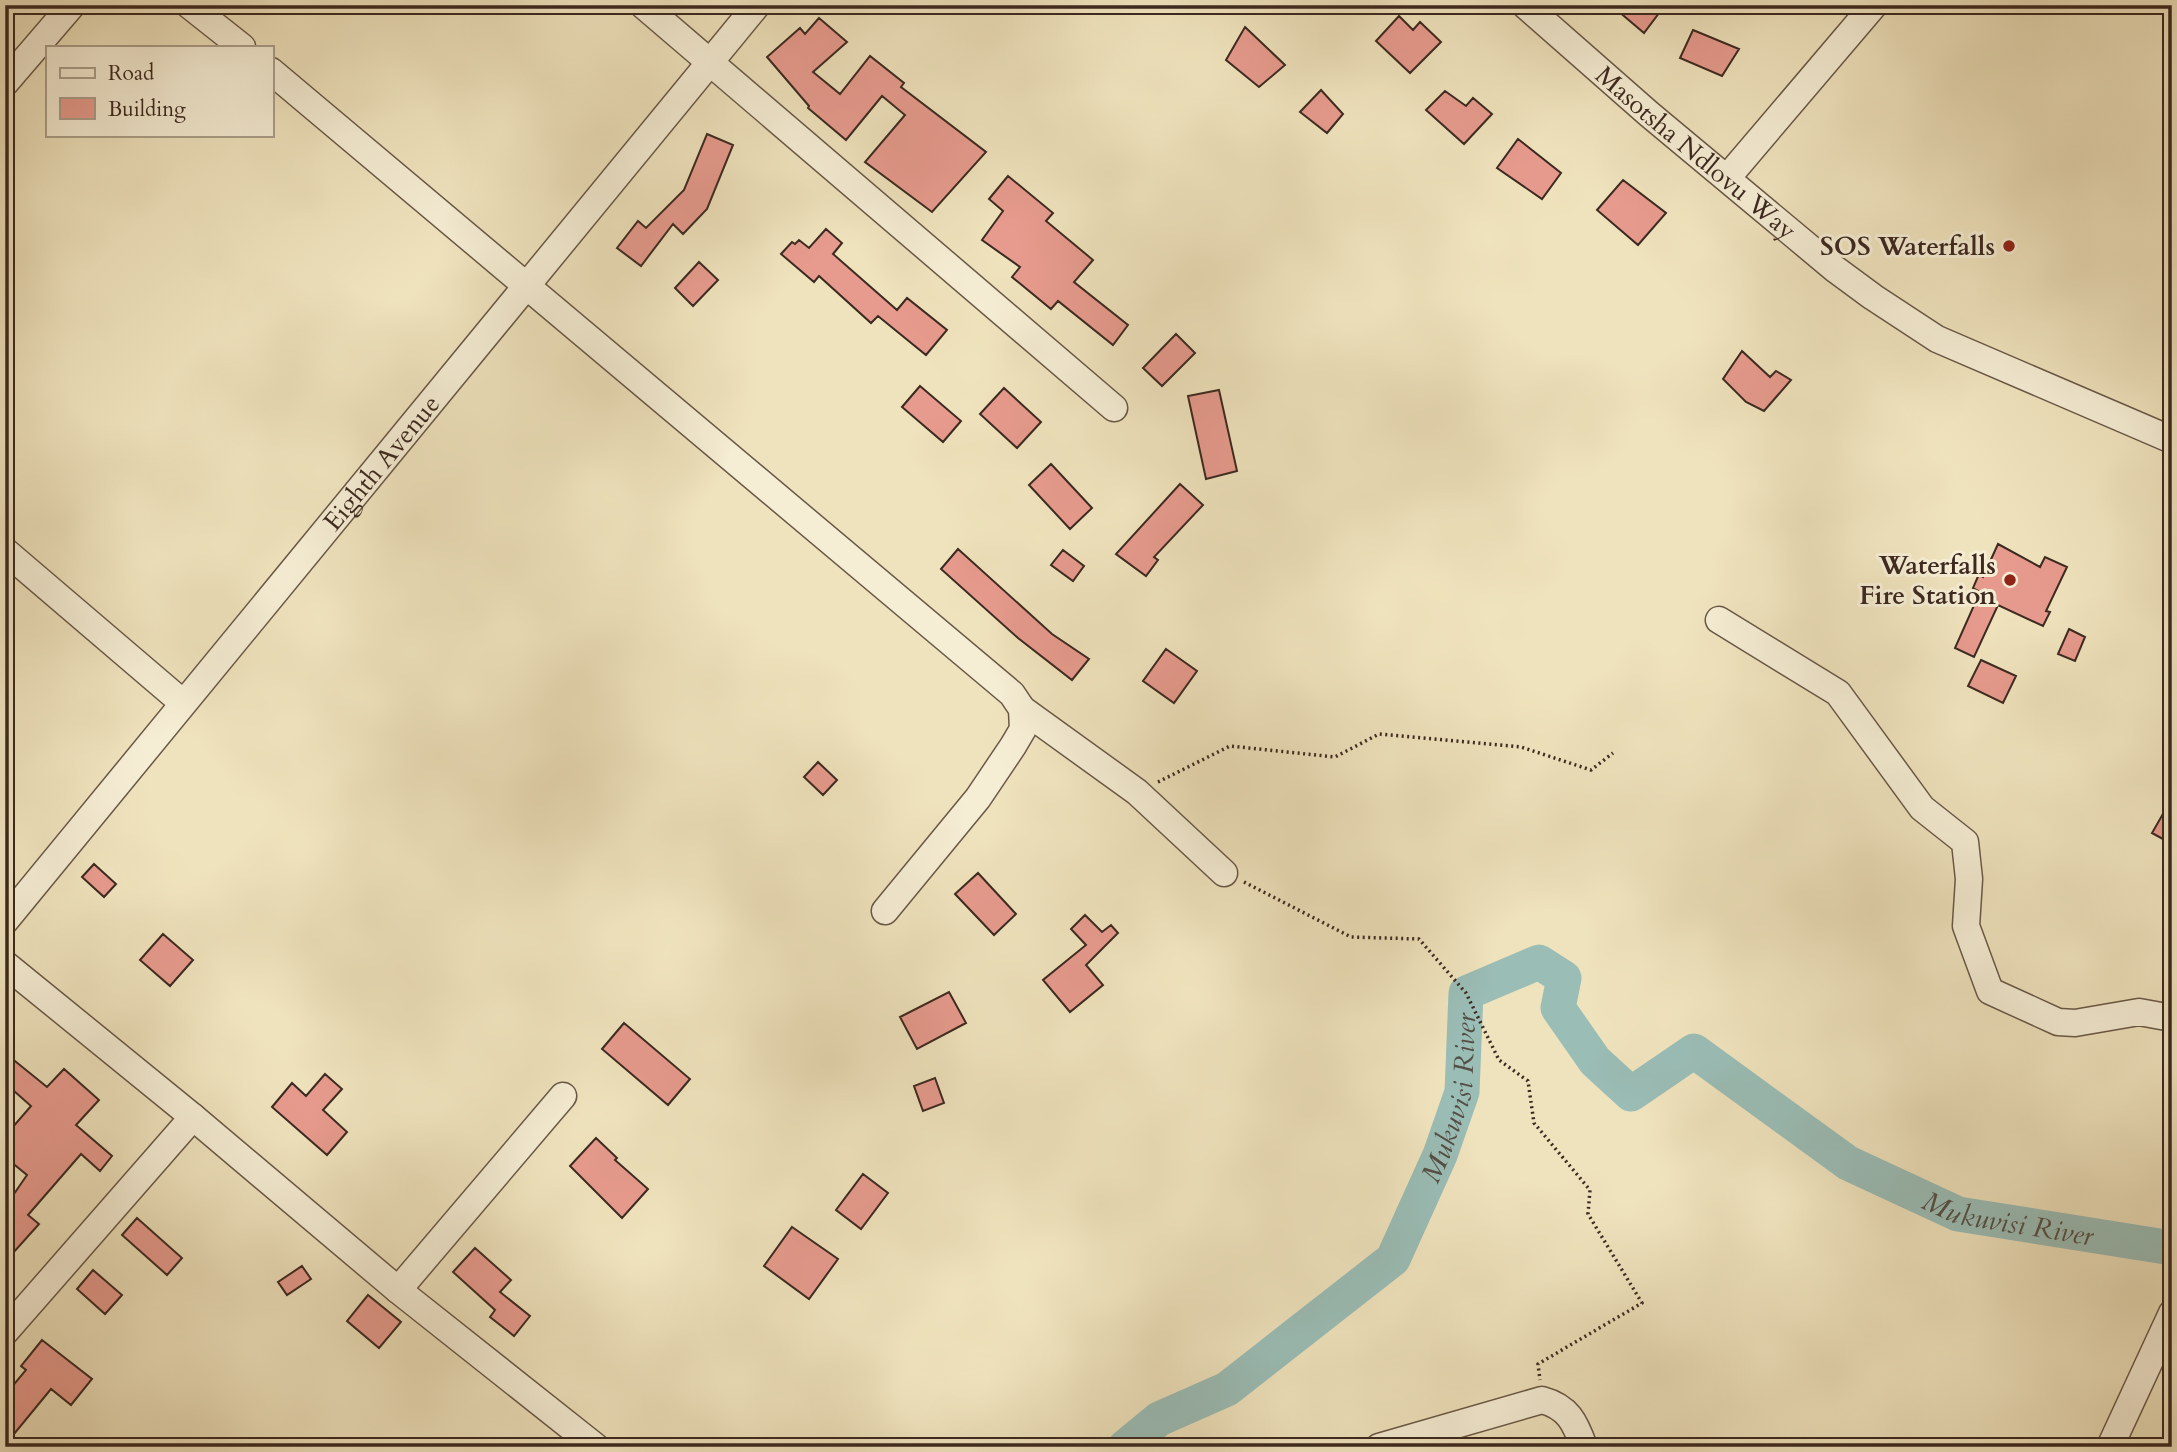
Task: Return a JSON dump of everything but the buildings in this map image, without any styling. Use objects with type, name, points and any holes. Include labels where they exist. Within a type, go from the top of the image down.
[{"type":"street","points":[[5,83],[72,5]]},
{"type":"street","points":[[189,5],[241,46]]},
{"type":"street","points":[[643,5],[1114,408]]},
{"type":"street","name":"Eighth Avenue","points":[[5,921],[757,5]]},
{"type":"street","name":"Masotsha Ndlovu Way","points":[[1525,5],[1835,269],[1937,339],[2172,440]]},
{"type":"street","points":[[1727,178],[1874,5]]},
{"type":"street","points":[[273,73],[1012,694],[1022,709],[1138,792],[1224,873]]},
{"type":"street","points":[[5,551],[183,703]]},
{"type":"street","points":[[1719,620],[1838,693],[1922,808],[1965,842],[1969,879],[1966,926],[1990,991],[2058,1022],[2075,1023],[2139,1012],[2172,1017]]},
{"type":"street","points":[[886,911],[978,798],[1023,729],[1022,709]]},
{"type":"street","points":[[5,964],[193,1117],[398,1290],[596,1447]]},
{"type":"street","points":[[398,1290],[563,1096]]},
{"type":"street","points":[[5,1332],[193,1117]]},
{"type":"street","points":[[2110,1447],[2172,1313]]},
{"type":"street","points":[[1379,1447],[1542,1399],[1567,1411],[1584,1447]]},
{"type":"path","points":[[1138,792],[1230,746],[1335,757],[1379,734],[1521,747],[1591,770],[1613,753]]},
{"type":"path","points":[[1224,873],[1272,894],[1351,937],[1419,939],[1466,993],[1499,1060],[1528,1080],[1534,1123],[1590,1190],[1588,1214],[1642,1303],[1538,1364],[1542,1399]]},
{"type":"waterway","name":"Mukuvisi River","points":[[1125,1447],[1159,1419],[1227,1389],[1393,1259],[1440,1155],[1462,1092],[1466,993],[1539,962],[1564,978],[1558,1008],[1595,1061],[1631,1094],[1694,1051],[1848,1163],[1958,1214],[2172,1248]]},
{"type":"place","name":"SOS Waterfalls","points":[[2009,246]]},
{"type":"place","name":"Waterfalls Fire Station","points":[[2010,580]]}]
